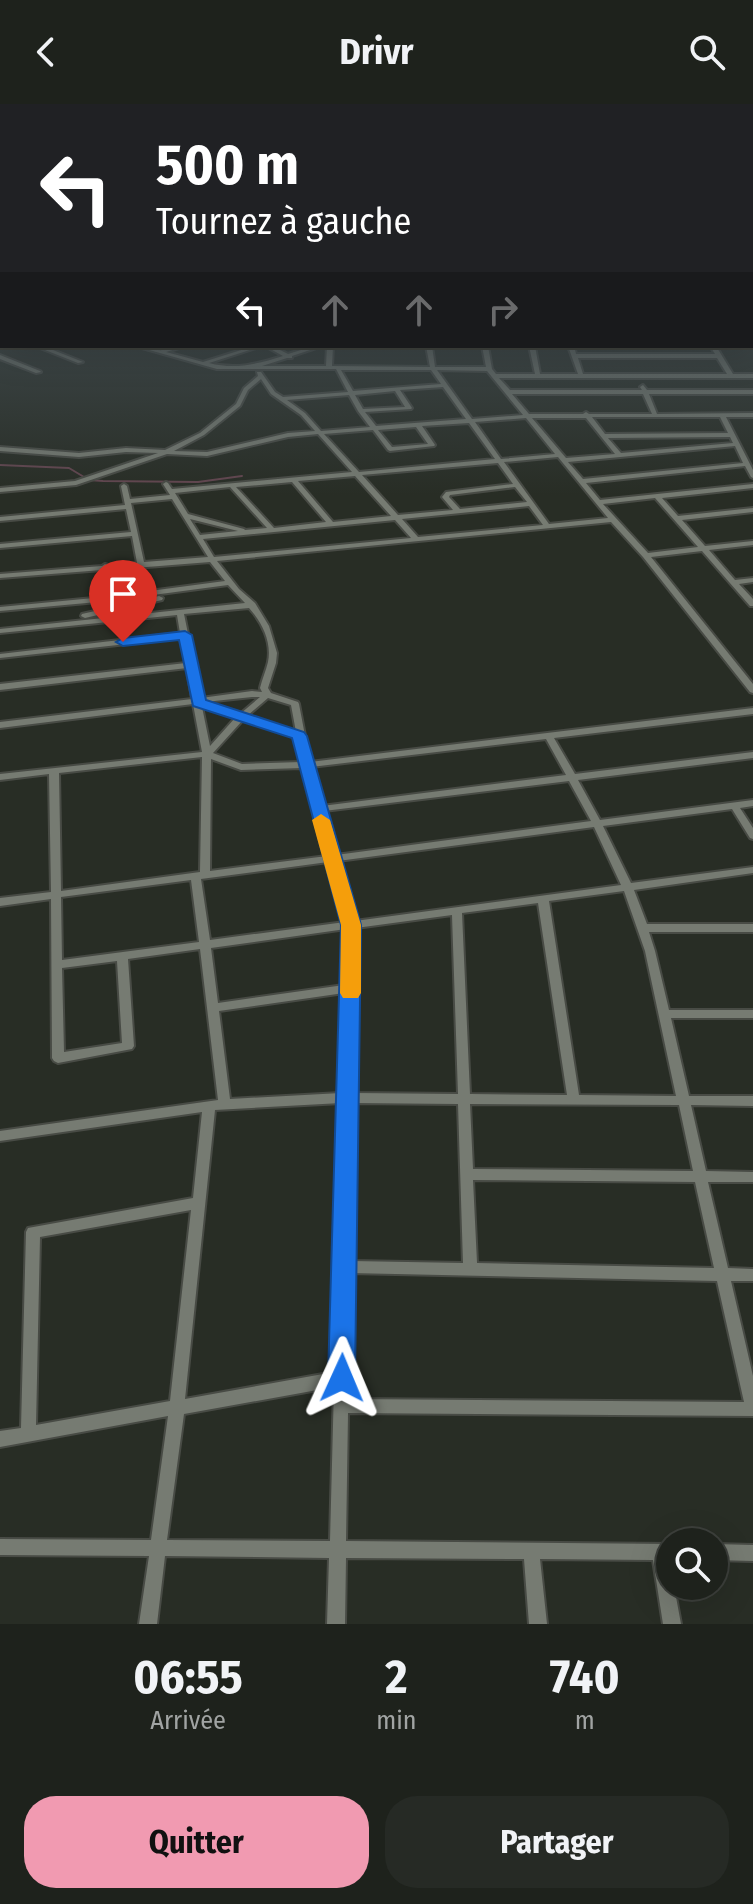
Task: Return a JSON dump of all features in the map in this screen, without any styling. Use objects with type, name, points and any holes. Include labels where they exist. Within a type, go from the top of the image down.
[{"type":"street","points":[[56,353],[80,362]]},
{"type":"street","points":[[165,353],[202,364],[255,369],[489,369]]},
{"type":"street","points":[[202,364],[237,353]]},
{"type":"street","points":[[285,353],[290,355]]},
{"type":"street","points":[[247,368],[297,353]]},
{"type":"street","points":[[329,369],[330,353]]},
{"type":"street","points":[[430,353],[433,369],[547,526]]},
{"type":"street","points":[[486,353],[489,369],[613,520],[646,555],[753,690]]},
{"type":"street","points":[[533,353],[538,376]]},
{"type":"street","points":[[574,353],[581,376]]},
{"type":"street","points":[[717,353],[731,376]]},
{"type":"street","points":[[288,369],[290,355]]},
{"type":"street","points":[[575,356],[719,356]]},
{"type":"street","points":[[0,357],[38,372]]},
{"type":"street","points":[[255,369],[273,393],[284,399],[320,434],[416,539]]},
{"type":"street","points":[[338,369],[361,411],[390,449],[432,445],[419,426]]},
{"type":"street","points":[[0,490],[76,483],[165,452],[202,434],[238,405],[246,389],[261,376]]},
{"type":"street","points":[[497,376],[753,376]]},
{"type":"street","points":[[638,376],[655,415]]},
{"type":"street","points":[[284,399],[444,385]]},
{"type":"street","points":[[361,411],[409,408],[396,388]]},
{"type":"street","points":[[510,392],[753,392]]},
{"type":"street","points":[[586,414],[619,455]]},
{"type":"street","points":[[722,415],[753,476]]},
{"type":"street","points":[[0,449],[79,455],[126,450],[207,454],[284,435],[529,416],[753,415]]},
{"type":"street","points":[[603,436],[732,435]]},
{"type":"street","points":[[0,519],[127,504],[170,491],[499,460],[619,455],[737,444]]},
{"type":"street","points":[[583,481],[747,464]]},
{"type":"street","points":[[294,480],[331,524]]},
{"type":"street","points":[[231,485],[272,530]]},
{"type":"street","points":[[459,512],[445,497],[448,493],[517,485]]},
{"type":"street","points":[[124,486],[141,563]]},
{"type":"street","points":[[601,502],[753,486]]},
{"type":"street","points":[[170,491],[229,583],[262,616],[273,650],[272,667],[264,685],[267,695]]},
{"type":"street","points":[[657,496],[753,604]]},
{"type":"street","points":[[200,537],[531,504]]},
{"type":"street","points":[[678,518],[753,510]]},
{"type":"street","points":[[187,516],[252,532]]},
{"type":"street","points":[[0,576],[215,559],[613,520]]},
{"type":"street","points":[[0,546],[134,534]]},
{"type":"street","points":[[646,555],[753,543]]},
{"type":"street","points":[[105,566],[108,599]]},
{"type":"street","points":[[734,582],[753,580]]},
{"type":"street","points":[[0,609],[229,583]]},
{"type":"street","points":[[49,625],[166,596],[180,589]]},
{"type":"street","points":[[0,631],[253,605]]},
{"type":"street","points":[[180,612],[207,754],[200,875],[205,944],[225,1104]]},
{"type":"street","points":[[0,656],[185,635]]},
{"type":"street","points":[[0,687],[191,665]]},
{"type":"street","points":[[738,669],[753,667]]},
{"type":"street","points":[[0,725],[199,703],[252,694],[267,695],[295,704],[306,765],[351,925],[336,1624]]},
{"type":"street","points":[[207,754],[240,718],[267,695]]},
{"type":"street","points":[[199,703],[299,736]]},
{"type":"street","points":[[0,777],[207,754],[241,767],[306,765],[753,711]]},
{"type":"street","points":[[341,1406],[753,1409],[644,928],[630,887],[549,736]]},
{"type":"street","points":[[318,809],[753,755]]},
{"type":"street","points":[[54,771],[58,1058],[128,1046],[122,956]]},
{"type":"street","points":[[0,902],[753,803]]},
{"type":"street","points":[[734,805],[753,836]]},
{"type":"street","points":[[57,965],[753,870]]},
{"type":"street","points":[[543,899],[574,1100]]},
{"type":"street","points":[[457,910],[470,1270]]},
{"type":"street","points":[[644,928],[753,928]]},
{"type":"street","points":[[213,1008],[351,988]]},
{"type":"street","points":[[665,1014],[753,1014]]},
{"type":"street","points":[[0,1136],[225,1104],[348,1098],[753,1101]]},
{"type":"street","points":[[148,1624],[177,1407],[209,1107]]},
{"type":"street","points":[[466,1174],[753,1177]]},
{"type":"street","points":[[28,1434],[33,1232],[198,1203]]},
{"type":"street","points":[[344,1267],[753,1275]]},
{"type":"street","points":[[0,1439],[342,1378]]},
{"type":"street","points":[[0,1547],[656,1552]]},
{"type":"street","points":[[531,1551],[538,1624]]},
{"type":"street","points":[[728,1552],[753,1553]]},
{"type":"street","points":[[670,1600],[672,1624]]},
{"type":"waterway","points":[[0,465],[69,468],[89,480],[103,481],[198,482],[242,476]]},
{"type":"slow traffic","points":[[321,820],[351,925],[351,993]]},
{"type":"route","points":[[123,642],[185,635],[199,703],[299,736],[351,925],[342,1378]]}]
